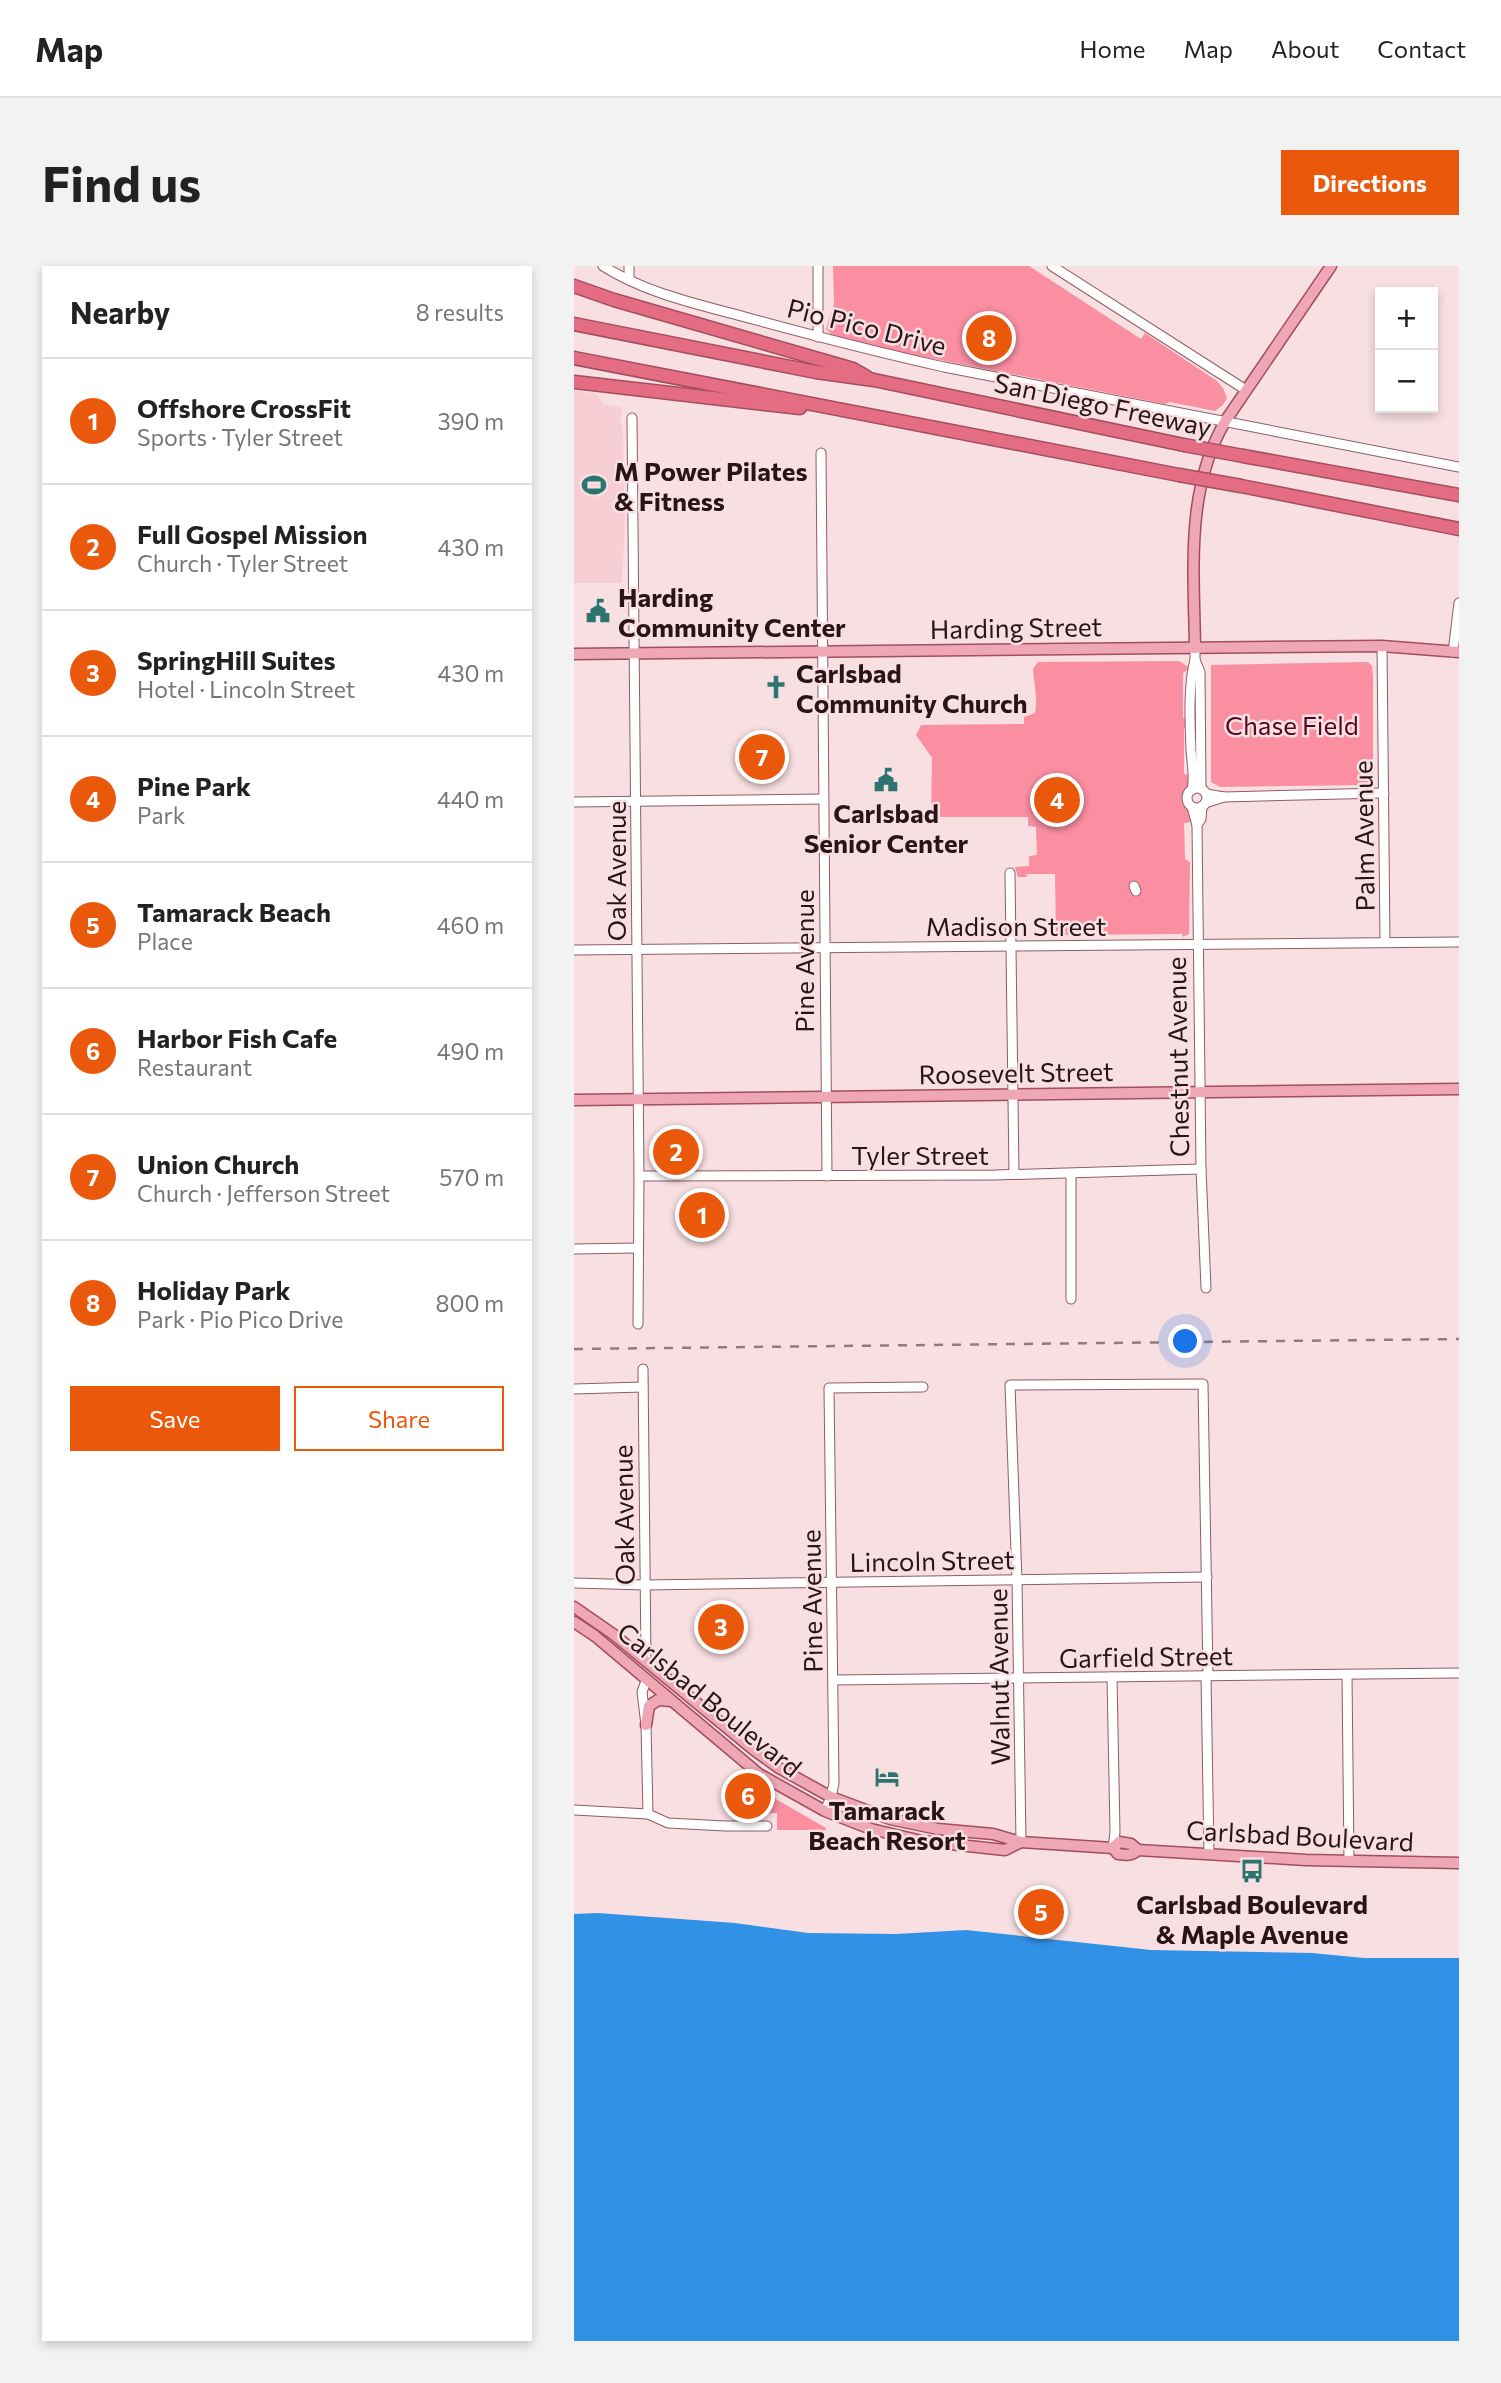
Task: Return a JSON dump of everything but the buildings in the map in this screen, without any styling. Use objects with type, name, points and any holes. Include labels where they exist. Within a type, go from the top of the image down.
[{"type":"highway","points":[[574,286],[853,369],[874,380]]},
{"type":"highway","name":"San Diego Freeway","points":[[574,324],[816,372],[874,380],[1184,445],[1459,495]]},
{"type":"highway","name":"San Diego Freeway","points":[[574,358],[1459,529]]},
{"type":"highway","points":[[574,382],[893,419]]},
{"type":"main road","name":"Chestnut Avenue","points":[[1195,648],[1193,536],[1198,495],[1219,431],[1331,266]]},
{"type":"main road","name":"Harding Street","points":[[574,654],[1382,646],[1456,652]]},
{"type":"main road","name":"Roosevelt Street","points":[[574,1100],[1459,1089]]},
{"type":"main road","name":"Carlsbad Boulevard","points":[[574,1607],[601,1624],[766,1759],[831,1797],[890,1819],[938,1829],[993,1834],[1021,1842],[1113,1848],[1119,1842],[1132,1844],[1138,1850],[1349,1861],[1459,1863]]},
{"type":"main road","name":"Carlsbad Boulevard","points":[[574,1622],[603,1642],[759,1774],[825,1811],[871,1829],[922,1841],[1005,1850],[1021,1842]]},
{"type":"main road","points":[[603,1642],[646,1661]]},
{"type":"main road","points":[[646,1681],[653,1677],[658,1678],[669,1688],[687,1695]]},
{"type":"main road","points":[[646,1724],[649,1706],[658,1700],[671,1701]]},
{"type":"street","name":"Pio Pico Drive","points":[[603,266],[666,295],[818,337],[944,367],[1459,467]]},
{"type":"street","points":[[629,266],[629,280]]},
{"type":"street","points":[[818,266],[818,337]]},
{"type":"street","points":[[1052,266],[1246,390]]},
{"type":"street","name":"Oak Avenue","points":[[632,418],[638,1324]]},
{"type":"street","name":"Pine Avenue","points":[[821,453],[827,1176]]},
{"type":"street","points":[[1456,652],[1459,603]]},
{"type":"street","name":"Palm Avenue","points":[[1382,646],[1385,942]]},
{"type":"street","name":"Chestnut Avenue","points":[[1195,648],[1195,660],[1200,672],[1198,944],[1201,1170],[1206,1288]]},
{"type":"street","points":[[1200,798],[1384,793]]},
{"type":"street","points":[[574,802],[823,799]]},
{"type":"street","points":[[1010,873],[1014,1174]]},
{"type":"street","name":"Madison Street","points":[[574,950],[1459,942]]},
{"type":"street","name":"Tyler Street","points":[[639,1176],[1071,1174],[1201,1170]]},
{"type":"street","points":[[1071,1174],[1071,1299]]},
{"type":"street","points":[[574,1249],[637,1248]]},
{"type":"street","name":"Oak Avenue","points":[[643,1369],[646,1661]]},
{"type":"street","name":"Walnut Avenue","points":[[1021,1842],[1017,1580],[1010,1385],[1203,1384],[1207,1577]]},
{"type":"street","points":[[574,1389],[643,1387]]},
{"type":"street","name":"Pine Avenue","points":[[825,1811],[834,1783],[829,1388],[923,1387]]},
{"type":"street","points":[[1207,1577],[1209,1854]]},
{"type":"street","name":"Lincoln Street","points":[[574,1584],[1207,1577]]},
{"type":"street","name":"Garfield Street","points":[[833,1680],[1459,1673]]},
{"type":"street","points":[[1347,1675],[1349,1861]]},
{"type":"street","points":[[1112,1677],[1113,1848]]},
{"type":"street","points":[[646,1681],[642,1692],[646,1724],[648,1814]]},
{"type":"street","points":[[574,1810],[648,1814],[668,1823],[767,1826]]},
{"type":"shaded area","points":[[574,390],[596,394],[604,404],[623,408],[620,419],[623,432],[625,518],[622,583],[574,583]]},
{"type":"green space","points":[[833,266],[1029,266],[1141,339],[1145,333],[1217,381],[1227,398],[1215,411],[1170,402],[1165,404],[834,337],[826,329],[834,304]]},
{"type":"green space","points":[[1179,661],[1190,668],[1183,673],[1183,718],[1188,719],[1188,727],[1184,728],[1184,774],[1189,775],[1191,783],[1183,797],[1190,811],[1191,822],[1184,823],[1185,859],[1190,862],[1189,934],[1183,937],[1182,934],[1056,935],[1055,874],[1027,874],[1026,877],[1018,877],[1015,867],[1029,866],[1029,856],[1037,855],[1036,827],[1028,826],[1028,817],[931,817],[932,758],[916,735],[921,725],[1024,724],[1024,717],[1035,713],[1033,669],[1038,662]]},
{"type":"green space","name":"Chase Field","points":[[1368,662],[1372,666],[1373,677],[1373,778],[1367,785],[1220,787],[1211,782],[1211,665]]},
{"type":"green space","points":[[769,1795],[826,1830],[777,1830],[777,1813],[769,1813]]},
{"type":"water","points":[[598,1913],[735,1923],[808,1933],[896,1934],[966,1930],[1151,1950],[1312,1953],[1364,1958],[1459,1958],[1459,2341],[574,2341],[574,1914]]},
{"type":"railway","points":[[574,1349],[1459,1339]]},
{"type":"place","name":"Holiday Park","points":[[989,338]]},
{"type":"place","name":"M Power Pilates & Fitness","points":[[594,485]]},
{"type":"place","name":"Harding Community Center","points":[[598,611]]},
{"type":"place","name":"Carlsbad Community Church","points":[[776,687]]},
{"type":"place","name":"Union Church","points":[[762,757]]},
{"type":"place","name":"Carlsbad Senior Center","points":[[886,780]]},
{"type":"place","name":"Pine Park","points":[[1057,800]]},
{"type":"place","name":"Full Gospel Mission","points":[[676,1152]]},
{"type":"place","name":"Offshore CrossFit","points":[[702,1215]]},
{"type":"place","name":"SpringHill Suites","points":[[721,1627]]},
{"type":"place","name":"Tamarack Beach Resort","points":[[887,1777]]},
{"type":"place","name":"Harbor Fish Cafe","points":[[748,1796]]},
{"type":"place","name":"Carlsbad Boulevard & Maple Avenue","points":[[1252,1871]]},
{"type":"place","name":"Tamarack Beach","points":[[1041,1912]]}]
